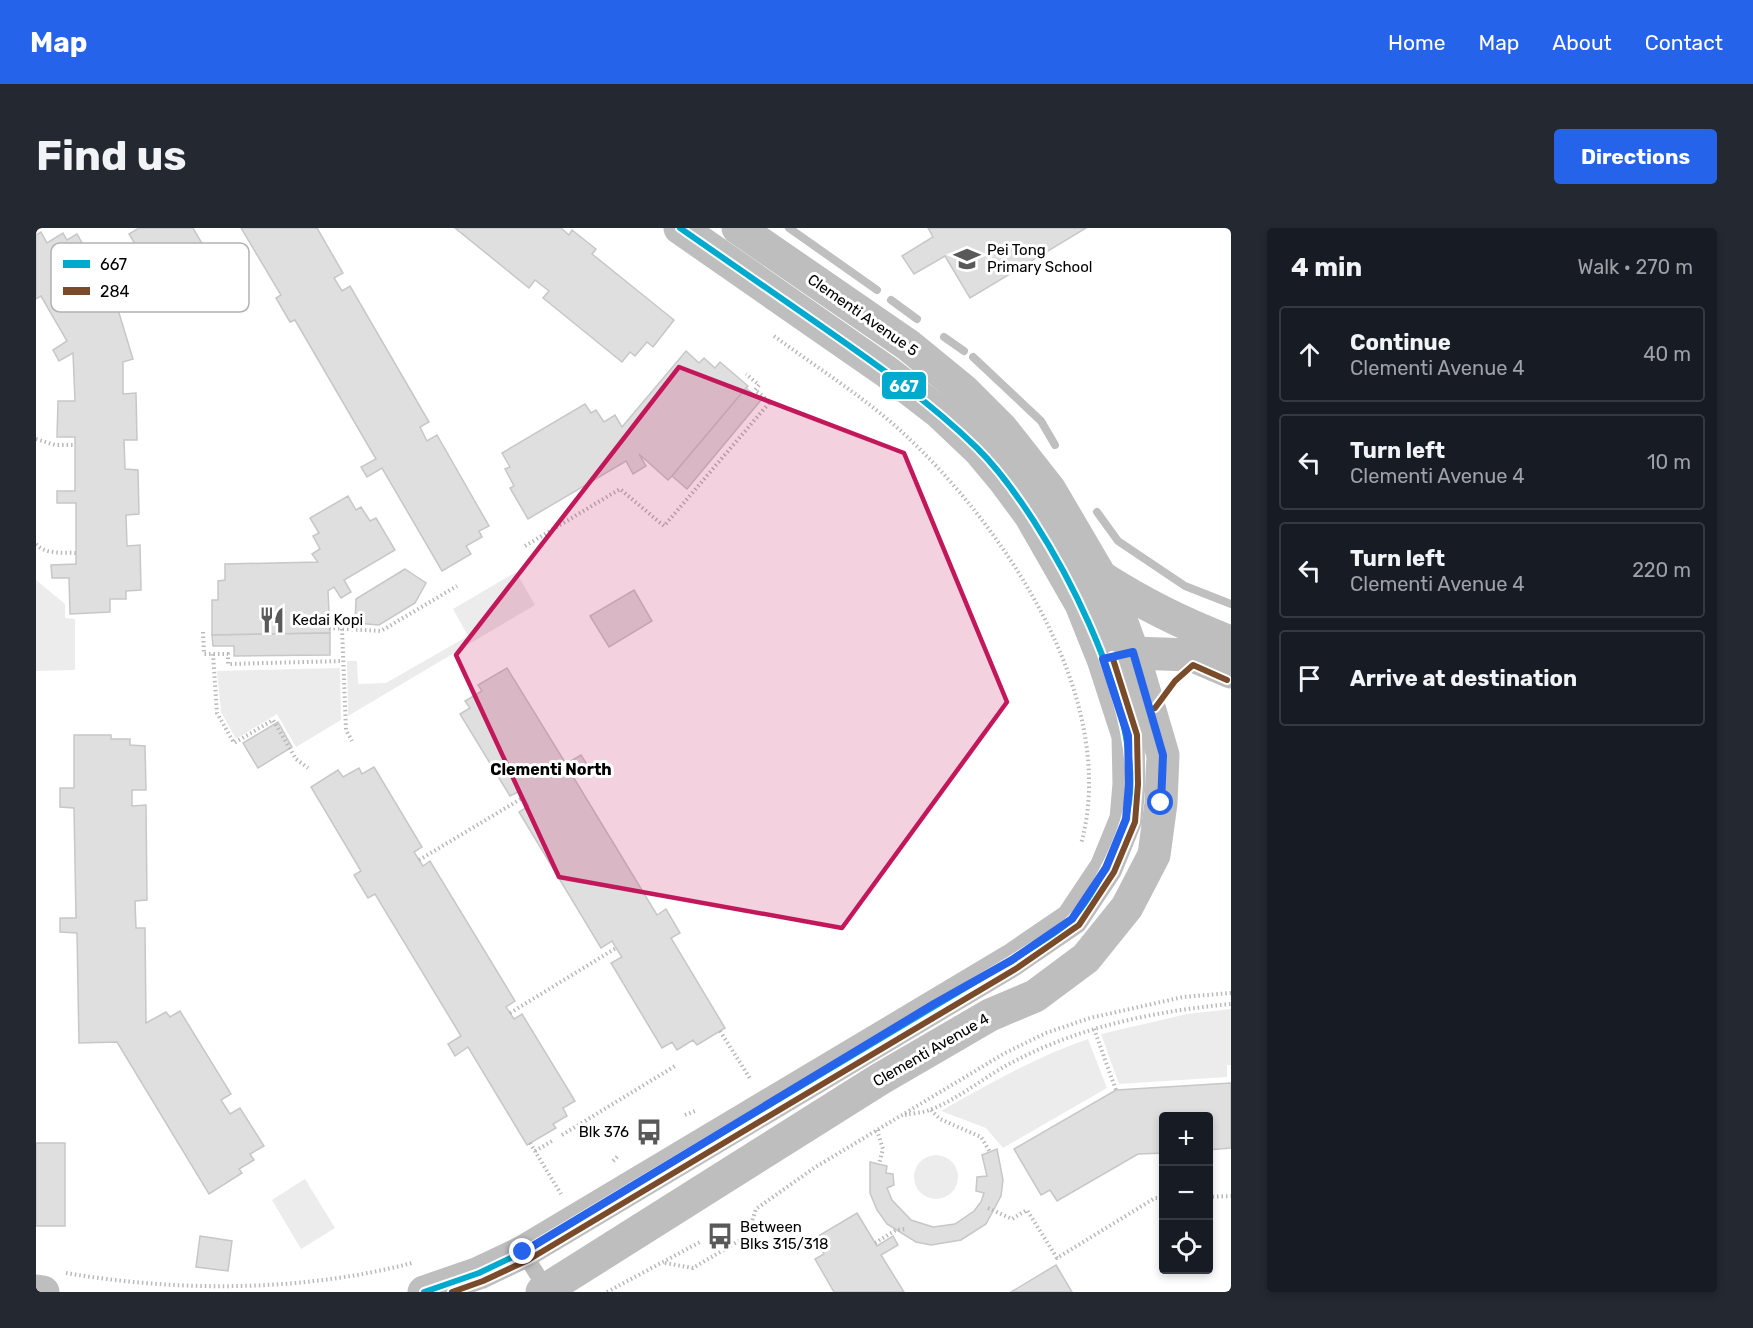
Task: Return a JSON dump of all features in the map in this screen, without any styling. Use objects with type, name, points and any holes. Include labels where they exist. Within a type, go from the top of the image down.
[{"type":"street","name":"Clementi Avenue 5","points":[[680,228],[888,372],[940,413],[979,450],[1030,515],[1070,581],[1106,624]]},
{"type":"street","name":"Clementi Avenue 5","points":[[738,228],[890,332],[963,390],[1002,429],[1050,490],[1101,578],[1106,624],[1118,656]]},
{"type":"street","points":[[1101,578],[1131,597],[1231,672]]},
{"type":"street","points":[[1106,624],[1190,640],[1231,642]]},
{"type":"street","points":[[424,1292],[479,1273],[523,1252],[934,1004],[1012,960],[1072,919],[1106,868],[1126,819],[1129,784],[1128,736],[1118,656],[1190,640]]},
{"type":"street","points":[[1148,703],[1190,640]]},
{"type":"street","name":"Clementi Avenue 4","points":[[544,1291],[880,1079],[990,1015],[1035,996],[1086,958],[1127,907],[1154,855],[1161,803],[1163,755],[1148,703],[1118,656]]},
{"type":"lane","points":[[523,1252],[544,1291]]},
{"type":"path","points":[[774,336],[900,430],[949,477],[978,513],[1019,572],[1063,659],[1080,711],[1089,773],[1087,817],[1078,852]]},
{"type":"path","points":[[525,546],[620,489],[664,525],[770,402],[755,390],[759,385],[746,374]]},
{"type":"path","points":[[36,439],[55,445],[75,445]]},
{"type":"path","points":[[36,544],[41,549],[51,552],[76,553]]},
{"type":"path","points":[[329,628],[381,631],[457,586]]},
{"type":"path","points":[[342,629],[346,730],[352,741]]},
{"type":"path","points":[[203,632],[204,654],[228,654],[228,664],[343,661]]},
{"type":"path","points":[[213,654],[217,713],[234,743],[273,720],[296,759],[308,768]]},
{"type":"path","points":[[419,860],[524,797]]},
{"type":"path","points":[[510,1013],[616,948]]},
{"type":"path","points":[[665,1263],[693,1268],[747,1236],[756,1209],[814,1168],[1005,1053],[1046,1033],[1090,1018],[1183,997],[1231,993]]},
{"type":"path","points":[[1213,995],[1214,1006]]},
{"type":"path","points":[[901,1116],[931,1110],[1011,1063],[1050,1044],[1094,1029],[1155,1015],[1231,1004]]},
{"type":"path","points":[[1094,1029],[1116,1090]]},
{"type":"path","points":[[720,1031],[751,1080]]},
{"type":"path","points":[[562,1135],[675,1066]]},
{"type":"path","points":[[742,1086],[761,1074]]},
{"type":"path","points":[[685,1115],[700,1109]]},
{"type":"path","points":[[931,1110],[940,1119],[981,1137],[990,1152]]},
{"type":"path","points":[[877,1130],[883,1149],[879,1164]]},
{"type":"path","points":[[535,1151],[552,1141]]},
{"type":"path","points":[[530,1143],[561,1195]]},
{"type":"path","points":[[1213,1197],[1231,1196]]},
{"type":"path","points":[[988,1208],[1012,1219],[1027,1210],[1057,1258],[1155,1198],[1159,1198]]},
{"type":"path","points":[[875,1242],[896,1230],[906,1229]]},
{"type":"path","points":[[607,1292],[665,1263],[700,1242]]},
{"type":"path","points":[[46,1285],[118,1284],[231,1289],[369,1276],[421,1260]]},
{"type":"highlighted area","points":[[679,367],[904,453],[1007,702],[842,928],[559,877],[456,655]]},
{"type":"shaded area","points":[[516,572],[535,605],[348,716],[347,661],[357,661],[358,684],[386,683],[468,636],[453,609]]},
{"type":"shaded area","points":[[36,580],[65,604],[65,618],[75,619],[75,670],[36,671]]},
{"type":"shaded area","points":[[340,668],[341,720],[296,747],[277,714],[236,739],[221,712],[217,671]]},
{"type":"shaded area","points":[[1231,1009],[1231,1065],[1227,1065],[1227,1077],[1119,1084],[1101,1034],[1187,1014]]},
{"type":"shaded area","points":[[1088,1039],[1107,1088],[1003,1148],[986,1128],[941,1111],[1031,1063]]},
{"type":"shaded area","points":[[936,1155],[951,1162],[958,1177],[951,1192],[936,1199],[921,1192],[914,1177],[921,1162]]},
{"type":"shaded area","points":[[305,1179],[335,1228],[301,1249],[272,1200]]},
{"type":"building","points":[[139,228],[193,228],[202,243],[134,243],[129,234]]},
{"type":"building","points":[[241,228],[317,228],[343,273],[334,278],[342,291],[350,286],[429,422],[420,427],[427,441],[437,435],[489,526],[479,531],[482,537],[466,546],[471,554],[442,571],[382,468],[367,477],[361,467],[376,459],[295,320],[290,322],[276,298],[281,295]]},
{"type":"building","points":[[455,228],[561,228],[569,235],[572,230],[596,249],[592,254],[674,320],[653,347],[647,342],[635,356],[630,352],[622,362],[543,298],[549,291],[535,280],[529,288]]},
{"type":"building","points":[[928,228],[1086,228],[970,298],[945,256],[914,274],[902,256],[933,237]]},
{"type":"building","points":[[41,232],[47,243],[63,233],[67,240],[77,234],[82,243],[51,243],[51,312],[119,312],[133,359],[123,362],[123,394],[136,393],[137,440],[124,440],[125,469],[138,470],[139,514],[126,515],[127,546],[140,545],[141,590],[126,591],[126,599],[110,599],[110,612],[70,614],[69,578],[52,578],[51,565],[76,564],[76,503],[57,503],[57,491],[75,491],[75,437],[57,437],[58,401],[75,401],[73,353],[59,361],[53,350],[67,341],[41,296],[36,299],[36,235]]},
{"type":"building","points":[[686,351],[699,363],[704,358],[715,368],[720,362],[748,386],[672,476],[668,480],[639,454],[646,466],[633,474],[626,461],[528,519],[510,488],[514,486],[505,469],[510,467],[502,453],[585,404],[591,413],[596,410],[604,422],[615,415],[622,427]]},
{"type":"building","points":[[746,388],[761,400],[687,489],[672,476]]},
{"type":"building","points":[[348,496],[356,510],[361,507],[370,521],[376,518],[395,550],[344,580],[351,592],[341,598],[334,587],[328,591],[330,633],[212,635],[212,600],[218,600],[218,581],[225,580],[225,564],[318,562],[312,554],[320,549],[313,536],[319,533],[310,518]]},
{"type":"building","points":[[405,569],[426,583],[415,603],[379,625],[355,623],[356,599]]},
{"type":"building","points":[[634,590],[652,621],[609,647],[590,616]]},
{"type":"building","points":[[330,633],[330,655],[234,656],[234,646],[213,646],[212,635]]},
{"type":"building","points":[[507,668],[566,764],[581,755],[588,766],[572,775],[657,915],[666,909],[680,933],[671,938],[725,1028],[697,1045],[693,1040],[677,1050],[672,1042],[662,1048],[611,963],[622,957],[612,941],[601,948],[519,812],[529,806],[520,791],[510,796],[460,714],[470,708],[465,701],[482,691],[478,685]]},
{"type":"building","points":[[278,722],[292,747],[258,768],[243,743]]},
{"type":"building","points":[[74,735],[111,735],[111,739],[130,739],[130,745],[145,746],[146,790],[132,790],[132,806],[146,805],[147,900],[135,901],[136,928],[145,928],[146,1023],[166,1012],[170,1017],[180,1011],[231,1094],[221,1100],[230,1114],[240,1108],[264,1146],[250,1154],[254,1160],[239,1169],[242,1173],[209,1194],[117,1042],[79,1043],[77,933],[60,932],[60,918],[76,918],[74,808],[60,807],[60,788],[74,788]]},
{"type":"building","points":[[374,767],[422,847],[414,852],[423,866],[430,861],[515,1001],[506,1007],[514,1019],[522,1014],[575,1101],[563,1108],[567,1116],[553,1124],[556,1128],[527,1145],[468,1047],[455,1056],[448,1044],[461,1036],[375,894],[368,898],[354,875],[361,871],[311,787],[338,770],[343,777],[359,768],[362,774]]},
{"type":"building","points":[[1231,1083],[1231,1148],[1213,1150],[1213,1112],[1159,1112],[1159,1153],[1138,1154],[1057,1201],[1050,1190],[1041,1195],[1014,1149],[1116,1090]]},
{"type":"building","points":[[36,1143],[65,1143],[65,1226],[36,1226]]},
{"type":"building","points":[[997,1149],[1003,1180],[1001,1196],[986,1224],[961,1240],[931,1245],[916,1242],[887,1224],[877,1210],[870,1193],[870,1162],[887,1166],[886,1173],[893,1174],[894,1185],[887,1188],[892,1200],[911,1220],[933,1227],[955,1224],[974,1211],[981,1202],[984,1193],[976,1191],[977,1177],[987,1176],[982,1155]]},
{"type":"building","points":[[857,1213],[877,1246],[893,1236],[898,1245],[881,1255],[904,1292],[834,1292],[815,1259],[824,1254],[815,1238]]},
{"type":"building","points":[[200,1236],[232,1241],[228,1271],[196,1267]]},
{"type":"building","points":[[1056,1265],[1072,1292],[1011,1292]]},
{"type":"waterway","points":[[789,228],[877,290]]},
{"type":"waterway","points":[[891,300],[917,319]]},
{"type":"waterway","points":[[944,337],[964,351]]},
{"type":"waterway","points":[[973,357],[1041,421],[1055,445]]},
{"type":"waterway","points":[[1097,512],[1118,541],[1185,586],[1231,604]]},
{"type":"transit line","name":"667","points":[[424,1292],[479,1273],[523,1252],[1051,936],[1072,919],[1096,886],[1125,821],[1130,779],[1125,731],[1110,678],[1089,623],[1063,570],[1034,521],[1005,480],[959,431],[903,385],[680,228]]},
{"type":"transit line","name":"284","points":[[452,1292],[483,1281],[528,1260],[1017,968],[1079,925],[1114,872],[1135,822],[1138,784],[1137,735],[1112,656]]},
{"type":"transit line","name":"284","points":[[1155,708],[1175,681],[1193,665],[1227,680]]},
{"type":"place","name":"Pei Tong Primary School","points":[[967,259]]},
{"type":"place","name":"Kedai Kopi","points":[[272,620]]},
{"type":"place","name":"Blk 376","points":[[649,1132]]},
{"type":"place","name":"Between Blks 315/318","points":[[720,1236]]},
{"type":"district","name":"Clementi North","points":[[551,769]]},
{"type":"route","points":[[523,1252],[934,1004],[1012,960],[1072,919],[1106,868],[1126,819],[1129,784],[1128,736],[1103,659],[1133,652],[1163,755],[1161,803]]}]
